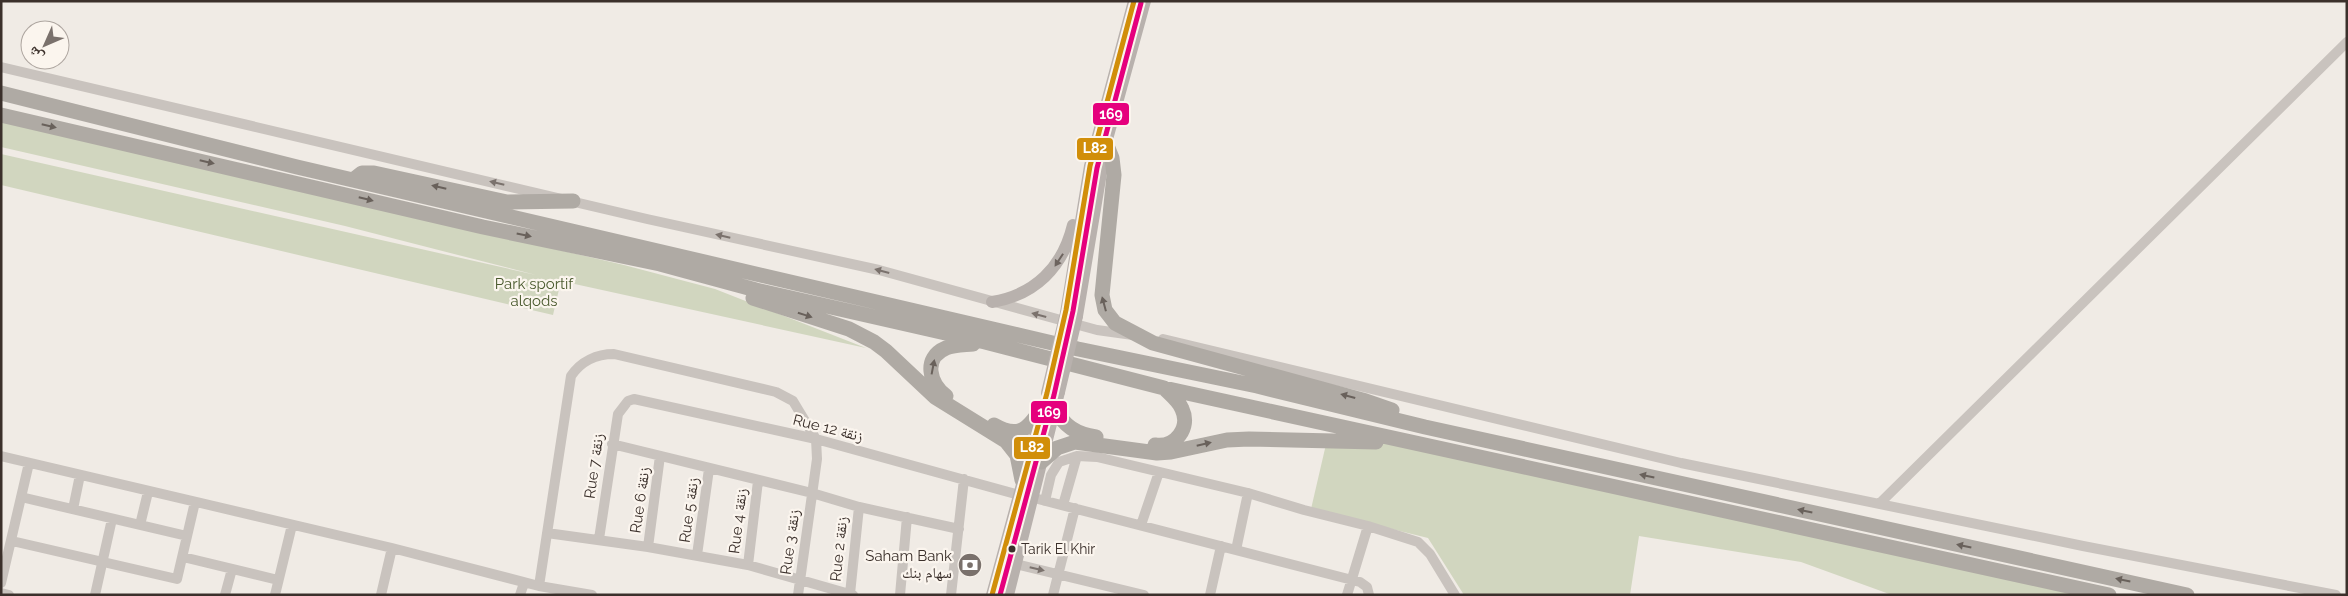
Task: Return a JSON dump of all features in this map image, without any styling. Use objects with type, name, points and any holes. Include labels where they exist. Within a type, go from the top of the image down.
[{"type":"highway","points":[[1,93],[130,127],[1078,349],[1257,386],[1425,427],[2187,595]]},
{"type":"highway","points":[[1,115],[483,227],[660,264],[851,313],[985,342],[1164,388],[2109,595]]},
{"type":"highway","points":[[1106,143],[1112,158],[1114,175],[1102,295],[1108,315],[1115,323],[1137,336],[1164,347],[1366,401],[1404,415],[1425,427]]},
{"type":"highway","points":[[354,180],[362,173],[374,173],[507,202],[573,201]]},
{"type":"highway","points":[[660,264],[764,302],[848,329],[874,342],[935,397],[1006,441],[1017,454],[1022,480]]},
{"type":"highway","points":[[985,342],[944,349],[936,356],[931,367],[932,378],[937,389],[1002,430],[1014,432],[1028,427],[1051,400],[1067,426],[1085,435],[1161,446],[1171,443],[1179,437],[1184,428],[1185,418],[1182,408],[1164,388]]},
{"type":"highway","points":[[1035,461],[1057,448],[1075,442],[1157,453],[1171,452],[1227,440],[1249,439],[1371,441],[1528,468]]},
{"type":"main road","points":[[1072,314],[1090,166],[1134,1]]},
{"type":"main road","points":[[992,595],[1022,480],[1035,461],[1051,400],[1072,314],[1106,143],[1145,1]]},
{"type":"main road","points":[[992,302],[1014,297],[1029,290],[1042,280],[1058,263],[1068,243],[1090,149],[1104,115]]},
{"type":"main road","points":[[1008,595],[1016,564],[1039,499],[1035,461]]},
{"type":"street","points":[[1879,504],[2347,42]]},
{"type":"street","points":[[1,67],[573,201],[879,270],[1097,330],[1187,344],[1681,463],[2336,595]]},
{"type":"street","points":[[539,586],[569,384],[571,376],[582,364],[603,354],[628,355],[784,394],[793,401],[816,440]]},
{"type":"street","name":"Rue 12 زنقة","points":[[628,401],[641,400],[816,440],[1018,495]]},
{"type":"street","name":"Rue 7 زنقة","points":[[599,539],[618,414],[628,401]]},
{"type":"street","name":"Rue 3 زنقة","points":[[798,595],[817,459],[816,440]]},
{"type":"street","points":[[612,444],[812,493],[859,507],[907,516],[959,529]]},
{"type":"street","points":[[1,456],[392,548],[524,583],[585,594]]},
{"type":"street","name":"Rue 6 زنقة","points":[[648,547],[660,456]]},
{"type":"street","points":[[1062,505],[1077,456]]},
{"type":"street","points":[[1369,595],[1367,587],[1360,582],[1039,499],[1056,464],[1077,456],[1097,457],[1248,493],[1304,510],[1368,526],[1418,542],[1424,546],[1455,595]]},
{"type":"street","points":[[1,583],[30,463]]},
{"type":"street","name":"Rue 5 زنقة","points":[[697,555],[710,469]]},
{"type":"street","points":[[1141,525],[1159,472]]},
{"type":"street","points":[[73,509],[80,475]]},
{"type":"street","points":[[951,595],[964,479]]},
{"type":"street","name":"Rue 4 زنقة","points":[[748,565],[758,481]]},
{"type":"street","points":[[140,525],[148,492]]},
{"type":"street","points":[[1236,550],[1248,493]]},
{"type":"street","points":[[21,498],[187,536]]},
{"type":"street","points":[[12,541],[177,579],[195,502]]},
{"type":"street","name":"Rue 2 زنقة","points":[[851,594],[859,507]]},
{"type":"street","points":[[1053,595],[1075,508]]},
{"type":"street","points":[[900,595],[907,516]]},
{"type":"street","points":[[95,595],[112,519]]},
{"type":"street","points":[[275,595],[292,525]]},
{"type":"street","points":[[1347,595],[1368,526]]},
{"type":"street","points":[[547,533],[599,539],[748,565],[851,594]]},
{"type":"street","points":[[1210,595],[1221,546]]},
{"type":"street","points":[[381,595],[392,548]]},
{"type":"street","points":[[183,557],[278,580]]},
{"type":"street","points":[[1016,564],[1144,595]]},
{"type":"street","points":[[225,595],[232,569]]},
{"type":"street","points":[[520,595],[524,583]]},
{"type":"street","points":[[1,593],[9,595]]},
{"type":"green space","name":"Park sportif alqods","points":[[1,121],[624,265],[715,289],[866,348],[561,281],[553,315],[1,185],[1,154],[536,275],[345,226],[1,147]]},
{"type":"green space","points":[[1327,440],[1371,441],[1529,468],[2109,595],[1892,595],[1801,562],[1639,536],[1630,595],[1464,595],[1428,538],[1311,509]]},
{"type":"transit line","name":"L82","points":[[992,595],[1047,393],[1066,310],[1090,166],[1134,1]]},
{"type":"transit line","name":"169","points":[[1000,595],[1054,395],[1073,311],[1097,168],[1141,3]]},
{"type":"place","name":"Tarik El Khir","points":[[1012,549]]},
{"type":"place","name":"Saham Bank سهام بنك","points":[[970,565]]}]
